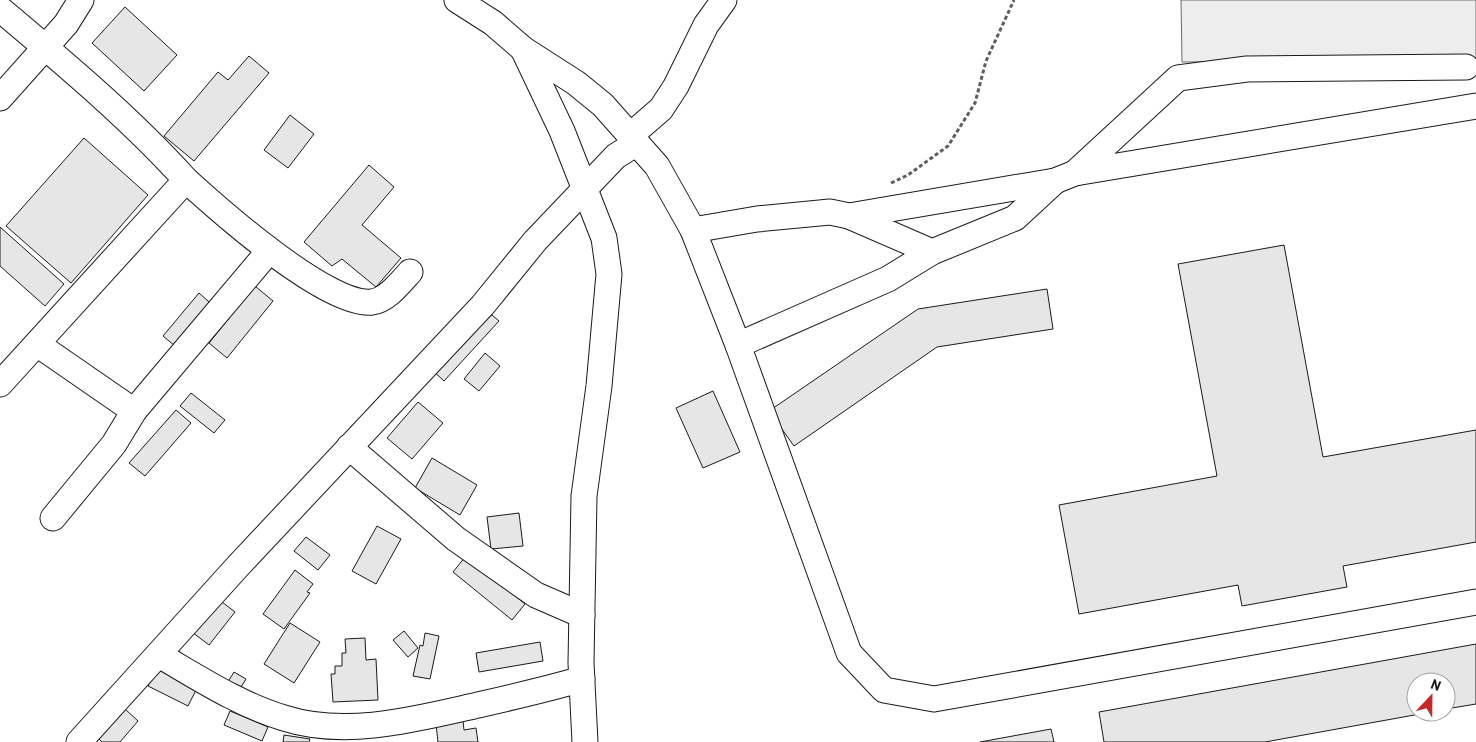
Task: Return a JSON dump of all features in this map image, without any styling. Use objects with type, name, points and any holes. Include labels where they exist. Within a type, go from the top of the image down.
[{"type":"street","points":[[0,98],[66,24],[81,0]]},
{"type":"street","points":[[457,0],[493,23],[523,49],[576,82],[603,105],[657,166],[693,230],[738,345],[849,652],[884,690],[934,699],[1476,602]]},
{"type":"street","points":[[79,742],[238,566],[483,305],[535,240],[661,109],[676,86],[706,25],[724,0]]},
{"type":"street","points":[[0,9],[46,47],[239,228],[269,251],[348,299],[364,302],[374,302],[387,296],[410,272]]},
{"type":"street","points":[[523,49],[562,131],[604,238],[609,274],[599,386],[584,496],[582,678],[585,742]]},
{"type":"street","points":[[738,345],[888,279],[932,252],[1015,218],[1178,78],[1247,69],[1466,67]]},
{"type":"street","points":[[849,216],[1476,106]]},
{"type":"street","points":[[0,384],[186,180]]},
{"type":"street","points":[[693,230],[757,219],[830,212],[849,216],[932,252]]},
{"type":"street","points":[[53,518],[114,444],[134,411],[269,251]]},
{"type":"street","points":[[37,344],[134,411]]},
{"type":"street","points":[[350,447],[456,539],[536,595],[582,615]]},
{"type":"street","points":[[159,655],[236,700],[284,718],[305,724],[405,731],[582,678]]},
{"type":"path","points":[[885,186],[908,175],[948,146],[975,103],[986,61],[1014,0]]},
{"type":"shaded area","points":[[1181,0],[1476,0],[1476,59],[1182,62]]},
{"type":"building","points":[[125,7],[177,55],[144,91],[92,43]]},
{"type":"building","points":[[249,56],[269,73],[194,161],[164,136],[218,72],[228,80]]},
{"type":"building","points":[[290,115],[314,134],[288,168],[264,150]]},
{"type":"building","points":[[84,138],[148,195],[71,283],[6,226]]},
{"type":"building","points":[[369,165],[394,187],[362,225],[401,258],[376,287],[342,259],[332,266],[304,242]]},
{"type":"building","points":[[0,227],[64,284],[45,306],[0,266]]},
{"type":"building","points":[[1284,245],[1323,457],[1476,430],[1476,542],[1343,566],[1347,587],[1242,606],[1238,585],[1079,614],[1059,505],[1217,476],[1178,264]]},
{"type":"building","points":[[255,286],[273,301],[227,358],[209,343]]},
{"type":"building","points":[[1047,289],[1053,329],[937,347],[794,446],[769,411],[918,309]]},
{"type":"building","points":[[199,293],[217,309],[181,351],[163,336]]},
{"type":"building","points":[[485,309],[499,321],[444,381],[430,368]]},
{"type":"building","points":[[485,353],[500,366],[479,391],[464,379]]},
{"type":"building","points":[[713,391],[740,452],[703,468],[676,408]]},
{"type":"building","points":[[191,393],[225,420],[214,433],[180,406]]},
{"type":"building","points":[[418,402],[443,423],[412,459],[387,438]]},
{"type":"building","points":[[176,410],[191,423],[145,476],[129,463]]},
{"type":"building","points":[[432,458],[477,485],[460,515],[415,488]]},
{"type":"building","points":[[519,513],[523,546],[491,549],[487,517]]},
{"type":"building","points":[[377,526],[401,539],[376,584],[352,571]]},
{"type":"building","points":[[306,537],[330,555],[318,570],[294,551]]},
{"type":"building","points":[[466,556],[525,604],[512,620],[453,572]]},
{"type":"building","points":[[295,570],[313,584],[307,592],[310,593],[284,629],[263,614]]},
{"type":"building","points":[[218,599],[235,612],[209,645],[192,632]]},
{"type":"building","points":[[290,623],[320,642],[294,683],[264,664]]},
{"type":"building","points":[[404,631],[418,648],[408,657],[393,640]]},
{"type":"building","points":[[425,633],[439,636],[430,679],[413,676],[420,645],[423,646]]},
{"type":"building","points":[[365,638],[366,660],[376,659],[378,700],[333,702],[331,674],[335,674],[335,666],[342,666],[342,653],[346,653],[345,639]]},
{"type":"building","points":[[540,642],[543,661],[479,672],[476,653]]},
{"type":"building","points":[[1476,644],[1476,704],[1456,707],[1456,672],[1406,672],[1406,717],[1265,742],[1104,742],[1099,712]]},
{"type":"building","points":[[157,669],[197,688],[188,706],[148,686]]},
{"type":"building","points":[[234,672],[246,679],[238,692],[226,685]]},
{"type":"building","points":[[124,708],[138,721],[120,742],[102,742],[98,738]]},
{"type":"building","points":[[230,711],[268,727],[262,741],[224,725]]},
{"type":"building","points":[[463,721],[464,730],[476,728],[478,742],[438,742],[436,724]]},
{"type":"building","points":[[1051,729],[1054,742],[980,742]]},
{"type":"building","points":[[284,735],[310,739],[309,742],[283,742]]}]
